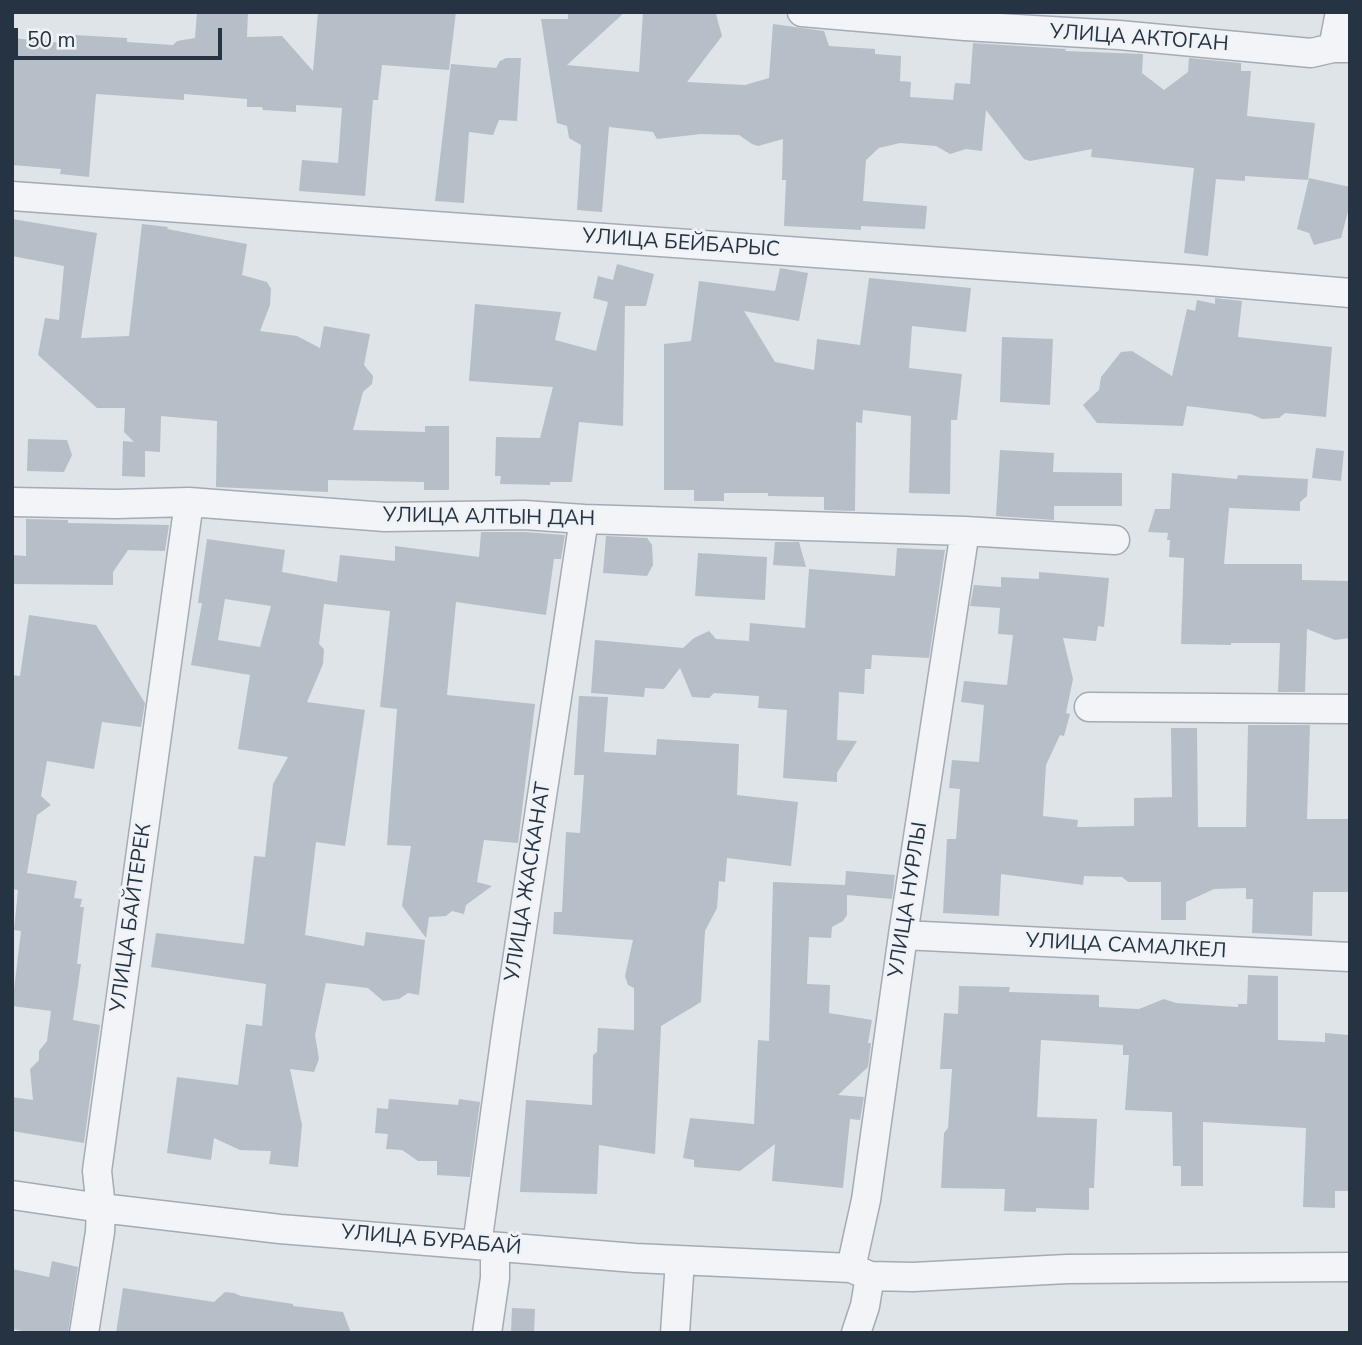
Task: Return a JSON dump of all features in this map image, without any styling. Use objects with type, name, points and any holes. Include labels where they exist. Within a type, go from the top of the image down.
[{"type":"street","name":"УЛИЦА АКТОГАН","points":[[802,12],[965,26],[1119,35],[1311,53],[1341,48]]},
{"type":"street","points":[[1340,12],[1341,48]]},
{"type":"street","name":"УЛИЦА БЕЙБАРЫС","points":[[12,196],[1350,293]]},
{"type":"street","name":"УЛИЦА АЛТЫН ДАН","points":[[12,502],[190,502],[385,517],[524,515],[965,531],[1115,540]]},
{"type":"street","name":"УЛИЦА БАЙТЕРЕК","points":[[83,1333],[100,1232],[101,1208],[97,1171],[190,502]]},
{"type":"street","name":"УЛИЦА ЖАСКАНАТ","points":[[487,1333],[495,1278],[486,1246],[507,1027],[584,519]]},
{"type":"street","name":"УЛИЦА НУРЛЫ","points":[[856,1333],[865,1306],[860,1272],[866,1200],[903,935],[965,531]]},
{"type":"street","points":[[1089,707],[1350,709]]},
{"type":"street","name":"УЛИЦА САМАЛКЕЛ","points":[[903,935],[1350,957]]},
{"type":"street","name":"УЛИЦА БУРАБАЙ","points":[[12,1195],[280,1229],[913,1277],[1080,1269],[1350,1266]]},
{"type":"street","points":[[675,1333],[680,1261]]},
{"type":"building","points":[[197,12],[248,12],[247,37],[282,36],[313,71],[318,12],[456,12],[449,70],[382,65],[378,100],[373,100],[365,196],[299,191],[302,160],[338,163],[342,108],[296,105],[296,112],[263,110],[262,107],[247,107],[247,99],[184,94],[184,100],[96,94],[89,177],[60,174],[61,169],[12,165],[12,38],[74,44],[74,35],[127,38],[127,42],[173,45],[177,41],[195,38]]},
{"type":"building","points":[[568,12],[625,12],[567,65],[639,72],[643,12],[716,14],[722,36],[687,82],[745,85],[769,78],[773,24],[824,31],[829,46],[875,49],[875,54],[901,56],[900,81],[911,82],[910,97],[953,100],[955,83],[970,84],[973,43],[1143,54],[1142,73],[1164,90],[1188,72],[1189,58],[1241,63],[1241,71],[1251,71],[1247,116],[1315,123],[1308,180],[1245,176],[1245,181],[1216,179],[1208,256],[1184,253],[1194,168],[1091,157],[1092,149],[1030,161],[1024,159],[986,110],[982,151],[966,149],[950,154],[936,146],[900,143],[879,148],[866,160],[863,201],[927,206],[925,229],[861,226],[861,230],[784,226],[786,180],[782,180],[783,139],[758,146],[739,135],[701,134],[657,139],[653,132],[609,127],[602,212],[577,210],[581,145],[569,138],[567,126],[557,123],[541,19],[568,19]]},
{"type":"building","points":[[506,58],[521,58],[517,121],[499,120],[493,135],[469,132],[464,203],[435,201],[451,64],[496,68],[500,61]]},
{"type":"building","points":[[1309,178],[1350,187],[1350,204],[1341,238],[1314,245],[1309,233],[1297,229]]},
{"type":"building","points":[[12,219],[97,233],[81,338],[129,336],[142,224],[247,244],[242,275],[267,282],[271,289],[270,305],[260,331],[297,336],[320,348],[324,326],[370,334],[364,365],[373,376],[372,384],[363,392],[353,430],[425,432],[425,426],[449,426],[449,490],[424,490],[424,482],[328,480],[328,492],[216,487],[217,421],[161,416],[160,452],[145,451],[145,477],[122,476],[123,441],[134,442],[124,432],[125,408],[97,408],[38,355],[45,318],[59,320],[64,266],[12,256]]},
{"type":"building","points":[[617,264],[654,274],[646,306],[625,306],[623,426],[579,422],[572,482],[550,482],[550,485],[500,484],[501,476],[495,476],[496,437],[540,438],[553,387],[469,381],[475,304],[561,312],[555,340],[596,351],[608,302],[593,298],[598,276],[613,280]]},
{"type":"building","points":[[780,268],[808,273],[799,321],[744,311],[775,362],[814,370],[817,339],[860,345],[869,278],[971,288],[966,332],[912,326],[909,368],[962,374],[957,420],[951,420],[950,494],[909,493],[911,416],[863,410],[862,423],[856,422],[855,511],[824,510],[824,497],[724,493],[724,501],[694,501],[694,490],[664,490],[664,344],[691,341],[699,281],[775,291]]},
{"type":"building","points":[[1215,298],[1242,301],[1238,337],[1332,347],[1326,417],[1285,413],[1279,418],[1262,419],[1251,414],[1187,406],[1183,426],[1097,423],[1083,405],[1099,390],[1101,377],[1121,352],[1132,351],[1172,376],[1187,309],[1195,311],[1197,300],[1215,304]]},
{"type":"building","points":[[1002,337],[1053,339],[1050,405],[1000,402]]},
{"type":"building","points":[[28,439],[67,440],[72,455],[64,472],[27,471]]},
{"type":"building","points":[[1316,448],[1344,451],[1341,481],[1312,478]]},
{"type":"building","points":[[1000,450],[1054,453],[1053,472],[1122,473],[1122,506],[1054,506],[1054,520],[996,516]]},
{"type":"building","points":[[1172,473],[1237,479],[1238,475],[1308,479],[1307,496],[1300,502],[1300,511],[1229,508],[1224,564],[1302,564],[1302,580],[1350,581],[1350,638],[1335,640],[1307,629],[1305,692],[1278,692],[1280,643],[1181,644],[1184,558],[1169,557],[1168,533],[1148,532],[1155,509],[1170,509]]},
{"type":"building","points":[[26,519],[68,520],[68,523],[169,525],[165,551],[128,550],[113,572],[113,585],[12,584],[12,555],[26,556]]},
{"type":"building","points":[[481,532],[565,535],[561,559],[554,559],[546,615],[456,602],[447,695],[535,704],[518,843],[484,840],[477,882],[492,886],[466,905],[464,914],[452,911],[446,916],[429,917],[426,938],[402,906],[411,846],[387,845],[397,709],[380,707],[390,611],[324,604],[319,644],[324,649],[323,664],[307,702],[365,710],[345,846],[316,842],[305,935],[364,946],[366,932],[425,940],[419,995],[408,993],[399,999],[383,1001],[368,988],[326,983],[315,1035],[319,1059],[314,1072],[290,1069],[302,1125],[298,1167],[269,1164],[271,1151],[240,1150],[214,1138],[211,1160],[167,1153],[177,1077],[238,1085],[246,1024],[262,1026],[266,984],[151,967],[156,933],[244,944],[254,856],[265,857],[273,784],[288,757],[238,749],[250,675],[191,665],[202,603],[198,603],[207,539],[285,550],[282,572],[337,582],[340,555],[395,561],[395,546],[479,557]],"holes":[[[225,599],[271,606],[260,647],[218,640]]]},
{"type":"building","points":[[606,536],[647,538],[652,545],[653,565],[647,576],[603,573]]},
{"type":"building","points":[[775,542],[799,542],[806,567],[773,565]]},
{"type":"building","points":[[897,548],[945,550],[929,658],[872,655],[871,669],[865,669],[864,694],[839,692],[837,740],[857,741],[837,773],[837,782],[783,778],[787,710],[758,708],[759,696],[714,693],[709,698],[692,697],[680,668],[664,689],[645,688],[644,697],[591,693],[595,640],[683,648],[694,638],[709,631],[716,639],[749,641],[750,623],[805,628],[809,569],[895,576]]},
{"type":"building","points":[[698,553],[767,557],[765,600],[695,596]]},
{"type":"building","points":[[1039,572],[1109,578],[1104,627],[1098,626],[1096,641],[1063,638],[1073,679],[1066,713],[1070,714],[1064,736],[1060,735],[1046,765],[1043,816],[1078,820],[1077,827],[1134,826],[1134,798],[1172,797],[1171,728],[1197,728],[1198,827],[1246,827],[1248,725],[1310,725],[1307,819],[1350,819],[1350,892],[1313,892],[1312,936],[1252,933],[1253,899],[1246,899],[1246,888],[1214,889],[1186,902],[1186,920],[1161,920],[1161,882],[1128,882],[1122,877],[1084,876],[1083,885],[1001,874],[999,916],[943,913],[947,839],[956,839],[960,789],[949,788],[952,760],[979,762],[984,705],[961,702],[964,681],[1007,685],[1013,635],[998,634],[1000,608],[970,606],[974,585],[1001,587],[1001,577],[1039,579]]},
{"type":"building","points":[[29,615],[96,625],[145,703],[141,727],[102,722],[94,769],[47,761],[41,796],[51,805],[37,815],[27,873],[77,881],[74,898],[82,899],[80,907],[84,907],[77,964],[81,964],[73,1020],[100,1025],[84,1143],[12,1131],[12,1097],[33,1100],[30,1069],[39,1060],[39,1051],[47,1041],[51,1011],[12,1006],[21,931],[14,930],[18,890],[12,889],[12,675],[20,676]]},
{"type":"building","points":[[579,696],[608,697],[604,752],[656,755],[657,739],[739,744],[737,795],[798,802],[791,866],[727,858],[725,882],[719,881],[717,908],[705,931],[701,1002],[661,1026],[655,1154],[599,1145],[597,1194],[520,1192],[526,1100],[592,1105],[593,1055],[597,1052],[598,1028],[634,1030],[634,988],[628,985],[625,976],[633,940],[553,934],[554,912],[562,912],[566,832],[580,833],[584,775],[574,775]]},
{"type":"building","points":[[846,871],[895,875],[892,899],[847,895],[847,915],[843,921],[832,927],[831,938],[809,937],[807,984],[830,985],[829,1013],[872,1020],[868,1067],[838,1095],[864,1097],[860,1120],[850,1119],[843,1188],[772,1181],[775,1144],[740,1171],[694,1167],[694,1160],[683,1158],[690,1118],[754,1124],[758,1040],[769,1041],[773,882],[845,885]]},
{"type":"building","points":[[1248,975],[1278,976],[1278,1040],[1325,1042],[1325,1033],[1348,1035],[1350,1191],[1335,1191],[1335,1208],[1303,1207],[1306,1128],[1203,1122],[1203,1186],[1181,1186],[1181,1166],[1173,1166],[1172,1112],[1125,1110],[1129,1055],[1123,1055],[1123,1045],[1041,1040],[1037,1117],[1097,1119],[1094,1188],[1089,1188],[1089,1210],[1036,1208],[1036,1212],[1004,1211],[1005,1189],[941,1188],[952,1069],[940,1069],[944,1013],[958,1014],[959,986],[1010,987],[1009,992],[1099,995],[1099,1007],[1139,1009],[1164,999],[1176,1003],[1238,1007],[1238,1004],[1247,1004]]},
{"type":"building","points":[[389,1099],[458,1105],[459,1099],[480,1102],[470,1177],[437,1175],[437,1161],[418,1161],[402,1150],[386,1149],[388,1134],[375,1133],[377,1108],[388,1109]]},
{"type":"building","points":[[52,1261],[78,1267],[68,1333],[33,1333],[12,1329],[12,1269],[49,1277]]},
{"type":"building","points":[[123,1288],[214,1302],[225,1292],[293,1306],[343,1312],[351,1333],[116,1333]]},
{"type":"building","points":[[512,1308],[535,1309],[534,1333],[511,1333]]}]
